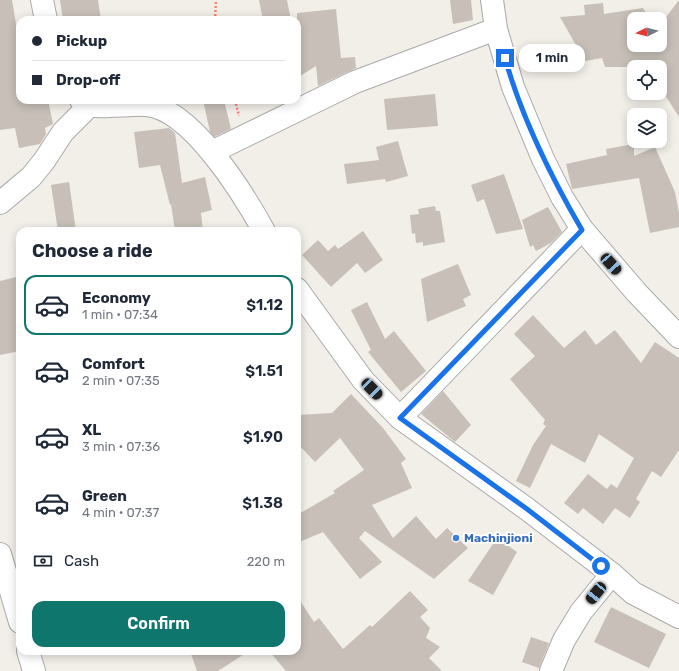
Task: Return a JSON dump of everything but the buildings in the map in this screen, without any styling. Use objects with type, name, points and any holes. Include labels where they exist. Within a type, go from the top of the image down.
[{"type":"street","points":[[42,0],[45,16]]},
{"type":"street","points":[[492,0],[496,29],[513,87],[543,159],[582,230],[632,287],[679,337]]},
{"type":"street","points":[[212,152],[356,82],[496,29]]},
{"type":"street","points":[[0,203],[31,177],[84,104]]},
{"type":"street","points":[[116,104],[148,105],[178,118],[212,152],[237,186],[262,227]]},
{"type":"street","points":[[400,418],[582,230]]},
{"type":"street","points":[[301,295],[363,380],[400,418],[527,509],[612,574],[633,593],[679,618]]},
{"type":"street","points":[[0,554],[16,608]]},
{"type":"street","points":[[551,671],[564,640],[581,612],[612,574]]},
{"type":"street","points":[[29,655],[34,671]]},
{"type":"path","points":[[215,16],[216,0]]},
{"type":"place","name":"Machinjioni","points":[[456,538]]},
{"type":"route","points":[[505,58],[513,87],[543,159],[562,197],[582,230],[478,335],[400,418],[443,451],[527,509],[601,566]]}]
